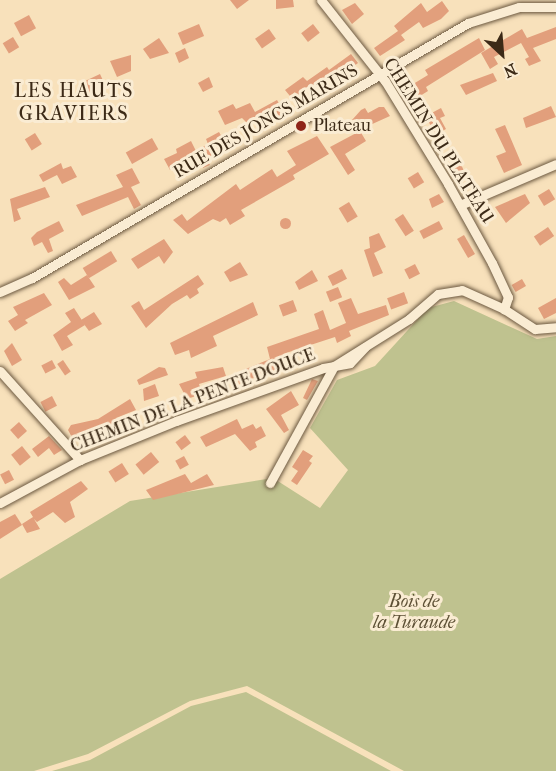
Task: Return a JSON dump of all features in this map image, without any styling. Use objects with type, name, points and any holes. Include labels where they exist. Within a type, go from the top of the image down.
[{"type":"street","name":"CHEMIN DU PLATEAU","points":[[321,0],[380,74],[460,205],[508,297],[504,309]]},
{"type":"street","name":"RUE DES JONCS MARINS","points":[[0,292],[32,278],[468,23],[519,7],[556,7]]},
{"type":"street","points":[[460,205],[556,164]]},
{"type":"street","name":"CHEMIN DE LA PENTE DOUCE","points":[[0,503],[80,460],[176,421],[334,366],[443,292],[462,290],[504,309],[535,329],[556,327]]},
{"type":"street","points":[[270,483],[334,366]]},
{"type":"street","points":[[0,371],[80,460]]},
{"type":"green space","name":"Bois de la Turaude","points":[[454,301],[537,339],[556,336],[556,771],[404,771],[247,686],[190,701],[88,754],[34,771],[0,771],[0,579],[130,501],[273,478],[320,508],[348,470],[310,428],[337,380],[375,366],[428,308]]},
{"type":"green space","points":[[246,692],[391,771],[52,771],[90,760],[191,706]]},
{"type":"building","points":[[230,0],[249,0],[237,9]]},
{"type":"building","points":[[276,0],[293,0],[294,7],[276,9]]},
{"type":"building","points":[[442,1],[449,11],[441,19],[423,28],[419,22],[401,35],[405,40],[380,56],[374,48],[398,31],[394,26],[421,3],[427,12]]},
{"type":"building","points":[[355,3],[364,14],[352,24],[342,10]]},
{"type":"building","points":[[29,15],[36,28],[21,36],[14,23]]},
{"type":"building","points":[[199,24],[204,36],[183,45],[178,33]]},
{"type":"building","points":[[313,24],[320,33],[308,42],[301,33]]},
{"type":"building","points":[[556,27],[556,39],[533,48],[541,61],[529,66],[525,59],[529,57],[521,43],[494,57],[498,64],[490,69],[481,53],[522,29],[527,38]]},
{"type":"building","points":[[269,29],[276,39],[262,49],[255,39]]},
{"type":"building","points":[[13,37],[19,47],[9,53],[3,43]]},
{"type":"building","points":[[159,38],[169,53],[150,59],[143,49]]},
{"type":"building","points":[[479,38],[485,50],[426,87],[428,91],[407,104],[400,92],[428,75],[425,70]]},
{"type":"building","points":[[185,48],[189,58],[179,63],[175,53]]},
{"type":"building","points":[[351,54],[358,63],[345,73],[342,70],[321,85],[319,81],[298,97],[295,92],[290,96],[285,90],[303,77],[307,81],[327,67],[329,70]]},
{"type":"building","points":[[131,55],[131,71],[117,77],[110,61]]},
{"type":"building","points":[[493,73],[497,81],[466,95],[460,85]]},
{"type":"building","points":[[100,74],[106,87],[91,94],[85,81]]},
{"type":"building","points":[[209,77],[213,87],[203,92],[198,83]]},
{"type":"building","points":[[277,100],[286,116],[260,129],[256,122],[250,126],[242,118],[225,125],[218,111],[233,104],[236,109],[250,103],[255,112]]},
{"type":"building","points":[[551,106],[556,117],[526,128],[523,118]]},
{"type":"building","points":[[384,107],[390,116],[359,130],[352,120],[365,108],[368,113]]},
{"type":"building","points":[[441,108],[445,116],[440,118],[446,129],[435,135],[426,116]]},
{"type":"building","points":[[418,110],[425,122],[420,125],[412,112]]},
{"type":"building","points":[[505,125],[522,165],[504,173],[496,156],[506,152],[495,129]]},
{"type":"building","points":[[360,131],[366,141],[345,154],[355,170],[348,175],[330,147]]},
{"type":"building","points":[[219,132],[226,144],[207,159],[210,165],[203,168],[197,153],[170,170],[164,159],[177,153],[176,149],[191,141],[196,151],[208,144],[206,139]]},
{"type":"building","points":[[35,133],[42,144],[32,150],[25,139]]},
{"type":"building","points":[[317,136],[329,154],[293,175],[295,179],[241,210],[245,216],[230,225],[226,218],[220,222],[213,219],[188,234],[173,220],[182,214],[187,221],[236,184],[240,190],[272,169],[277,177],[296,165],[287,151]]},
{"type":"building","points":[[152,138],[158,149],[132,164],[126,153]]},
{"type":"building","points":[[458,157],[466,176],[458,181],[448,163]]},
{"type":"building","points":[[61,163],[63,169],[71,166],[77,177],[62,184],[57,175],[43,182],[39,175]]},
{"type":"building","points":[[132,168],[140,183],[131,187],[141,205],[134,209],[128,197],[82,216],[76,205],[123,187],[116,175]]},
{"type":"building","points":[[418,172],[424,182],[414,188],[408,178]]},
{"type":"building","points":[[45,187],[50,197],[17,209],[21,219],[14,222],[10,199]]},
{"type":"building","points":[[549,189],[555,199],[544,206],[538,196]]},
{"type":"building","points":[[439,194],[444,202],[432,208],[429,199]]},
{"type":"building","points":[[525,194],[530,203],[506,223],[495,207]]},
{"type":"building","points":[[349,202],[358,217],[347,223],[339,208]]},
{"type":"building","points":[[403,214],[414,231],[406,236],[395,219]]},
{"type":"building","points":[[285,217],[291,223],[285,229],[279,223]]},
{"type":"building","points":[[59,221],[64,231],[49,239],[53,251],[48,253],[42,242],[34,246],[31,238],[37,232]]},
{"type":"building","points":[[439,221],[443,229],[423,239],[419,231]]},
{"type":"building","points":[[548,227],[554,236],[540,246],[534,237]]},
{"type":"building","points":[[379,233],[386,247],[374,253],[383,273],[373,277],[364,250],[370,248],[369,237]]},
{"type":"building","points":[[464,235],[475,254],[468,258],[457,239]]},
{"type":"building","points":[[164,239],[173,252],[164,264],[159,256],[138,269],[131,259]]},
{"type":"building","points":[[111,251],[117,261],[89,278],[83,268]]},
{"type":"building","points":[[240,262],[248,275],[230,282],[224,272]]},
{"type":"building","points":[[415,264],[420,274],[409,279],[404,269]]},
{"type":"building","points":[[342,269],[347,279],[333,286],[328,276]]},
{"type":"building","points":[[312,270],[318,281],[299,290],[295,282]]},
{"type":"building","points":[[87,275],[95,287],[69,300],[58,282],[64,278],[71,285]]},
{"type":"building","points":[[198,275],[204,284],[197,289],[199,293],[190,299],[187,295],[172,304],[146,328],[131,306],[139,301],[144,310]]},
{"type":"building","points":[[522,279],[526,286],[516,292],[512,285]]},
{"type":"building","points":[[338,287],[342,297],[330,302],[326,292]]},
{"type":"building","points":[[404,292],[408,303],[391,309],[387,298]]},
{"type":"building","points":[[44,293],[52,305],[25,320],[28,323],[15,331],[8,321],[18,315],[13,307]]},
{"type":"building","points":[[351,298],[358,314],[386,305],[389,315],[349,331],[351,336],[337,343],[335,337],[283,354],[286,363],[276,366],[277,369],[239,384],[236,373],[270,359],[267,347],[319,329],[314,314],[323,310],[330,330],[346,323],[338,303]]},
{"type":"building","points":[[556,298],[556,313],[544,319],[538,308]]},
{"type":"building","points":[[293,300],[297,311],[283,316],[279,305]]},
{"type":"building","points":[[253,302],[258,315],[213,336],[217,346],[191,358],[189,350],[175,355],[170,343]]},
{"type":"building","points":[[74,308],[85,325],[67,336],[73,345],[62,351],[53,335],[71,322],[65,313]]},
{"type":"building","points":[[94,312],[102,324],[89,331],[81,320]]},
{"type":"building","points":[[12,343],[22,360],[12,366],[4,351]]},
{"type":"building","points":[[52,360],[56,368],[45,373],[41,365]]},
{"type":"building","points":[[63,360],[71,372],[65,376],[57,364]]},
{"type":"building","points":[[159,367],[165,368],[168,375],[139,385],[137,380]]},
{"type":"building","points":[[223,367],[226,376],[199,384],[202,394],[187,399],[179,384],[197,378],[195,372]]},
{"type":"building","points":[[312,379],[318,381],[307,400],[303,398]]},
{"type":"building","points":[[155,384],[159,396],[144,401],[143,389]]},
{"type":"building","points":[[291,391],[299,405],[281,415],[289,430],[284,433],[266,409]]},
{"type":"building","points":[[52,396],[57,406],[45,412],[40,402]]},
{"type":"building","points":[[130,399],[136,410],[116,418],[118,421],[90,440],[87,434],[74,441],[68,430],[71,425],[98,419]]},
{"type":"building","points":[[237,419],[242,429],[253,424],[256,429],[261,426],[266,436],[255,442],[257,447],[250,451],[235,434],[206,447],[200,437]]},
{"type":"building","points":[[19,422],[27,431],[18,439],[10,430]]},
{"type":"building","points":[[185,435],[191,443],[181,450],[175,442]]},
{"type":"building","points":[[49,436],[62,450],[54,455],[49,448],[38,457],[32,449]]},
{"type":"building","points":[[22,446],[31,457],[20,466],[11,455]]},
{"type":"building","points":[[303,450],[313,456],[309,461],[312,463],[297,485],[291,481],[298,471],[292,467]]},
{"type":"building","points":[[151,452],[159,462],[144,475],[135,465]]},
{"type":"building","points":[[184,456],[189,465],[180,470],[175,461]]},
{"type":"building","points":[[122,463],[129,474],[115,483],[108,471]]},
{"type":"building","points":[[9,470],[14,480],[5,484],[0,475]]},
{"type":"building","points":[[185,474],[191,483],[207,474],[214,485],[153,500],[146,490]]},
{"type":"building","points":[[81,481],[88,489],[70,502],[75,517],[65,523],[53,512],[37,522],[34,519],[40,529],[27,533],[22,524],[33,517],[30,512]]},
{"type":"building","points":[[15,514],[22,525],[0,539],[0,522]]},
{"type":"place","name":"Plateau","points":[[301,126]]},
{"type":"district","name":"LES HAUTS GRAVIERS","points":[[74,102]]}]
